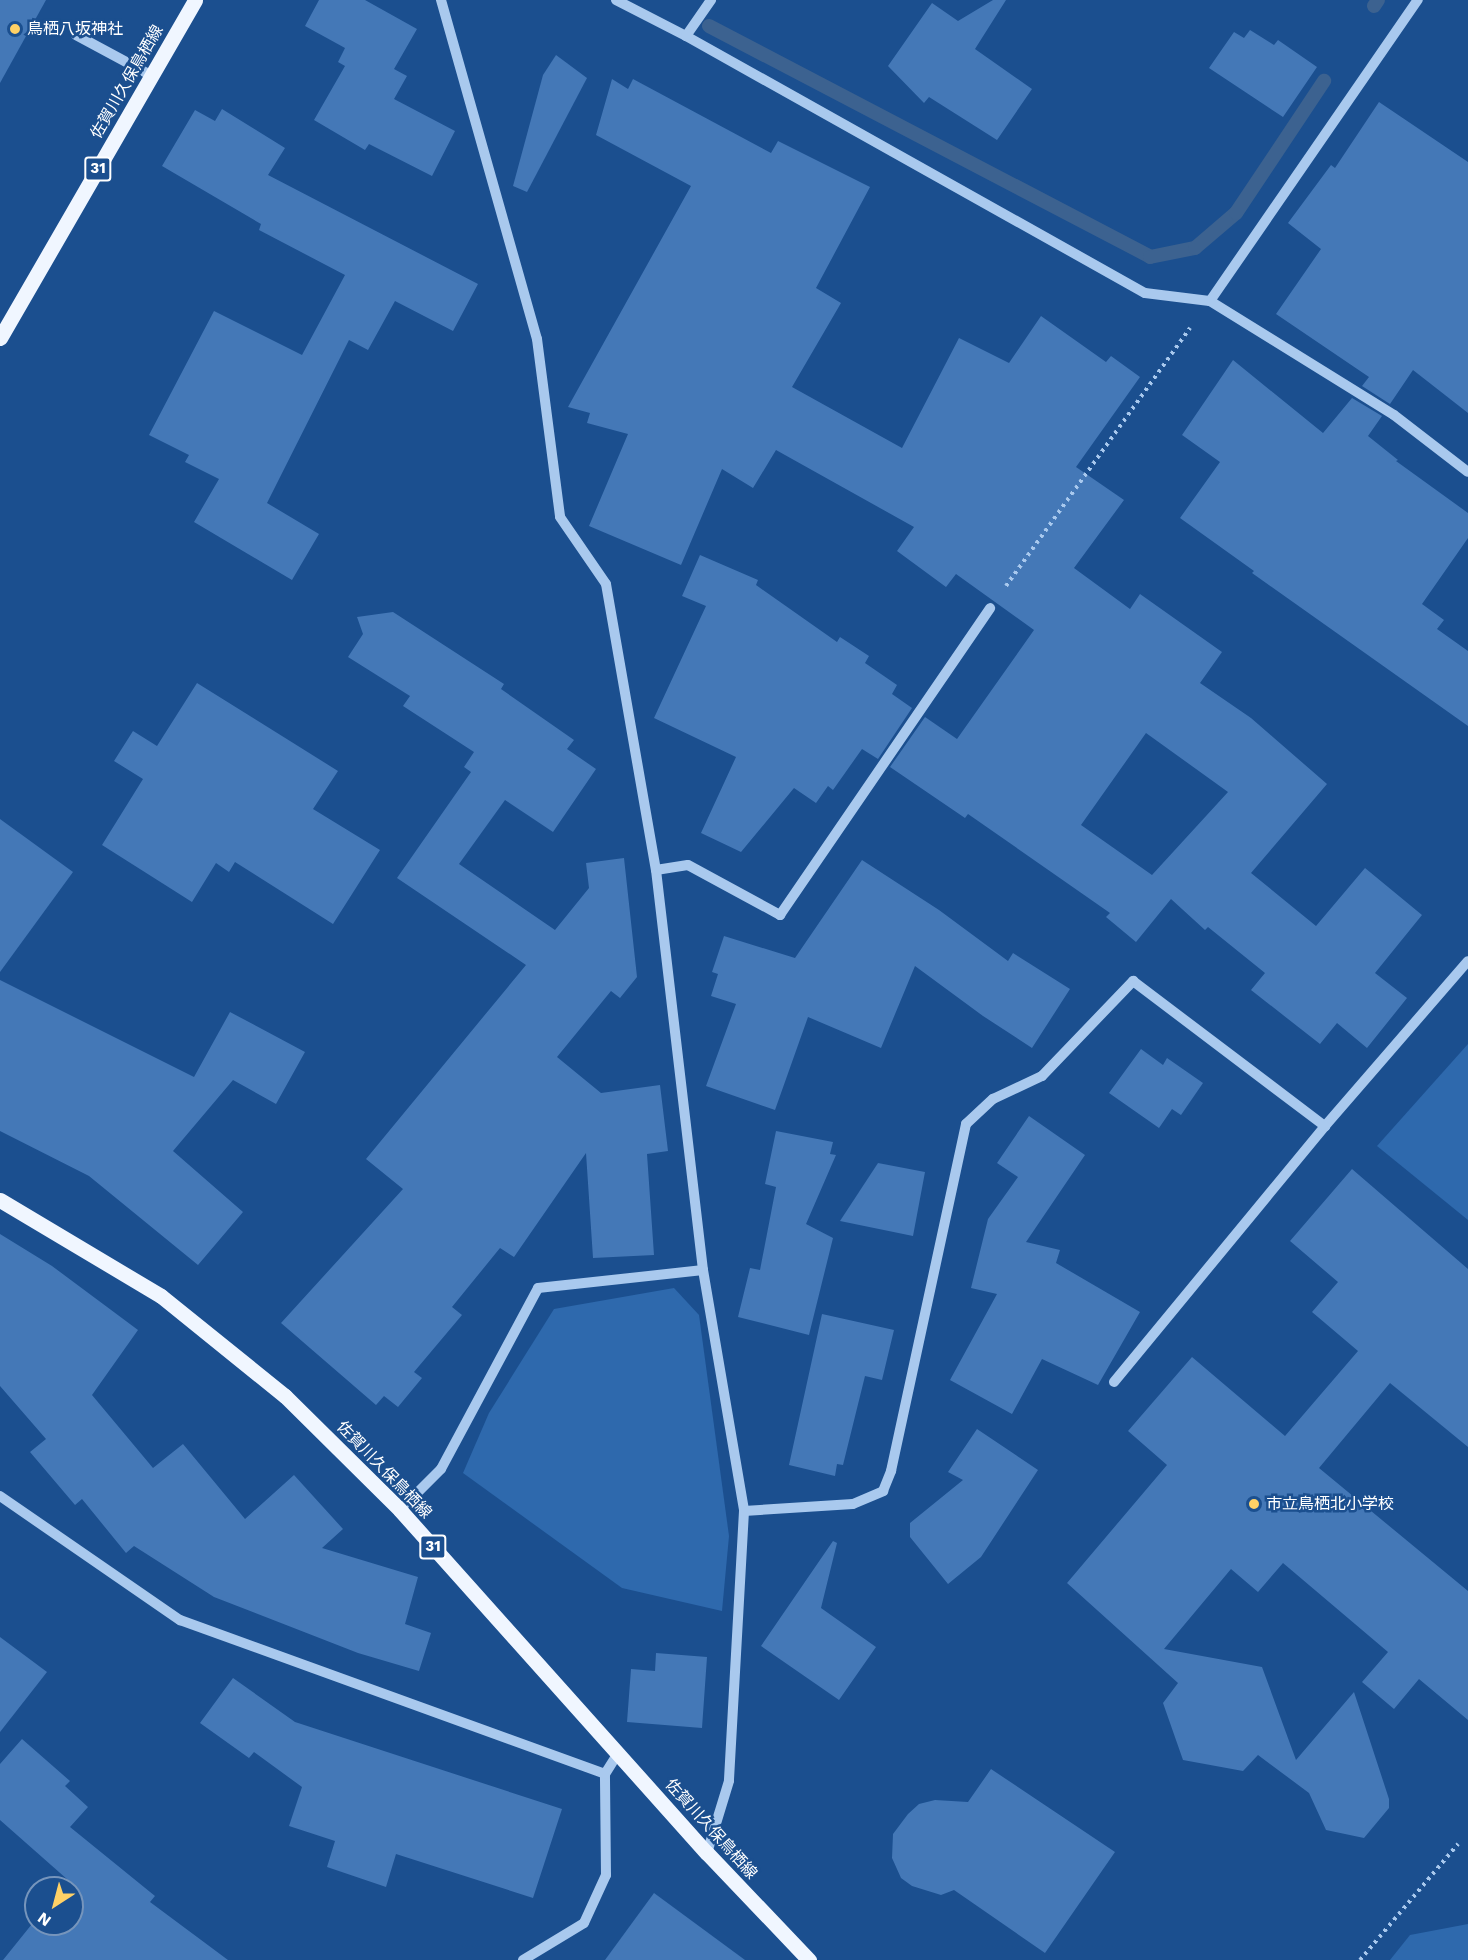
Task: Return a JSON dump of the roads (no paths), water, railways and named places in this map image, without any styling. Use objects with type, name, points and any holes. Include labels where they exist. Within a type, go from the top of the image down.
[{"type":"main road","name":"佐賀川久保鳥栖線","points":[[0,338],[195,0]]},
{"type":"main road","name":"佐賀川久保鳥栖線","points":[[0,1200],[161,1296],[285,1396],[400,1510],[708,1853],[808,1960]]},
{"type":"street","points":[[441,0],[537,339],[560,517],[606,584],[656,870],[703,1270],[744,1511],[729,1781],[708,1853]]},
{"type":"street","points":[[616,0],[686,36],[1145,293],[1210,301],[1394,415],[1468,472]]},
{"type":"street","points":[[686,36],[711,0]]},
{"type":"street","points":[[1210,301],[1418,0]]},
{"type":"street","points":[[76,35],[152,76]]},
{"type":"street","points":[[656,870],[688,865],[780,915],[990,608]]},
{"type":"street","points":[[1114,1382],[1325,1126],[1468,961]]},
{"type":"street","points":[[744,1511],[853,1504],[883,1491],[891,1471],[966,1124],[993,1100],[1042,1076],[1133,981],[1325,1126]]},
{"type":"street","points":[[400,1510],[441,1469],[538,1288],[703,1270]]},
{"type":"street","points":[[0,1496],[180,1620],[605,1774]]},
{"type":"street","points":[[523,1960],[584,1923],[606,1875],[605,1774],[618,1753]]},
{"type":"waterway","points":[[1374,6],[1378,0]]},
{"type":"waterway","points":[[709,26],[1150,257],[1195,248],[1236,213],[1324,81]]},
{"type":"place","name":"鳥栖八坂神社","points":[[15,29]]},
{"type":"place","name":"市立鳥栖北小学校","points":[[1254,1504]]}]
